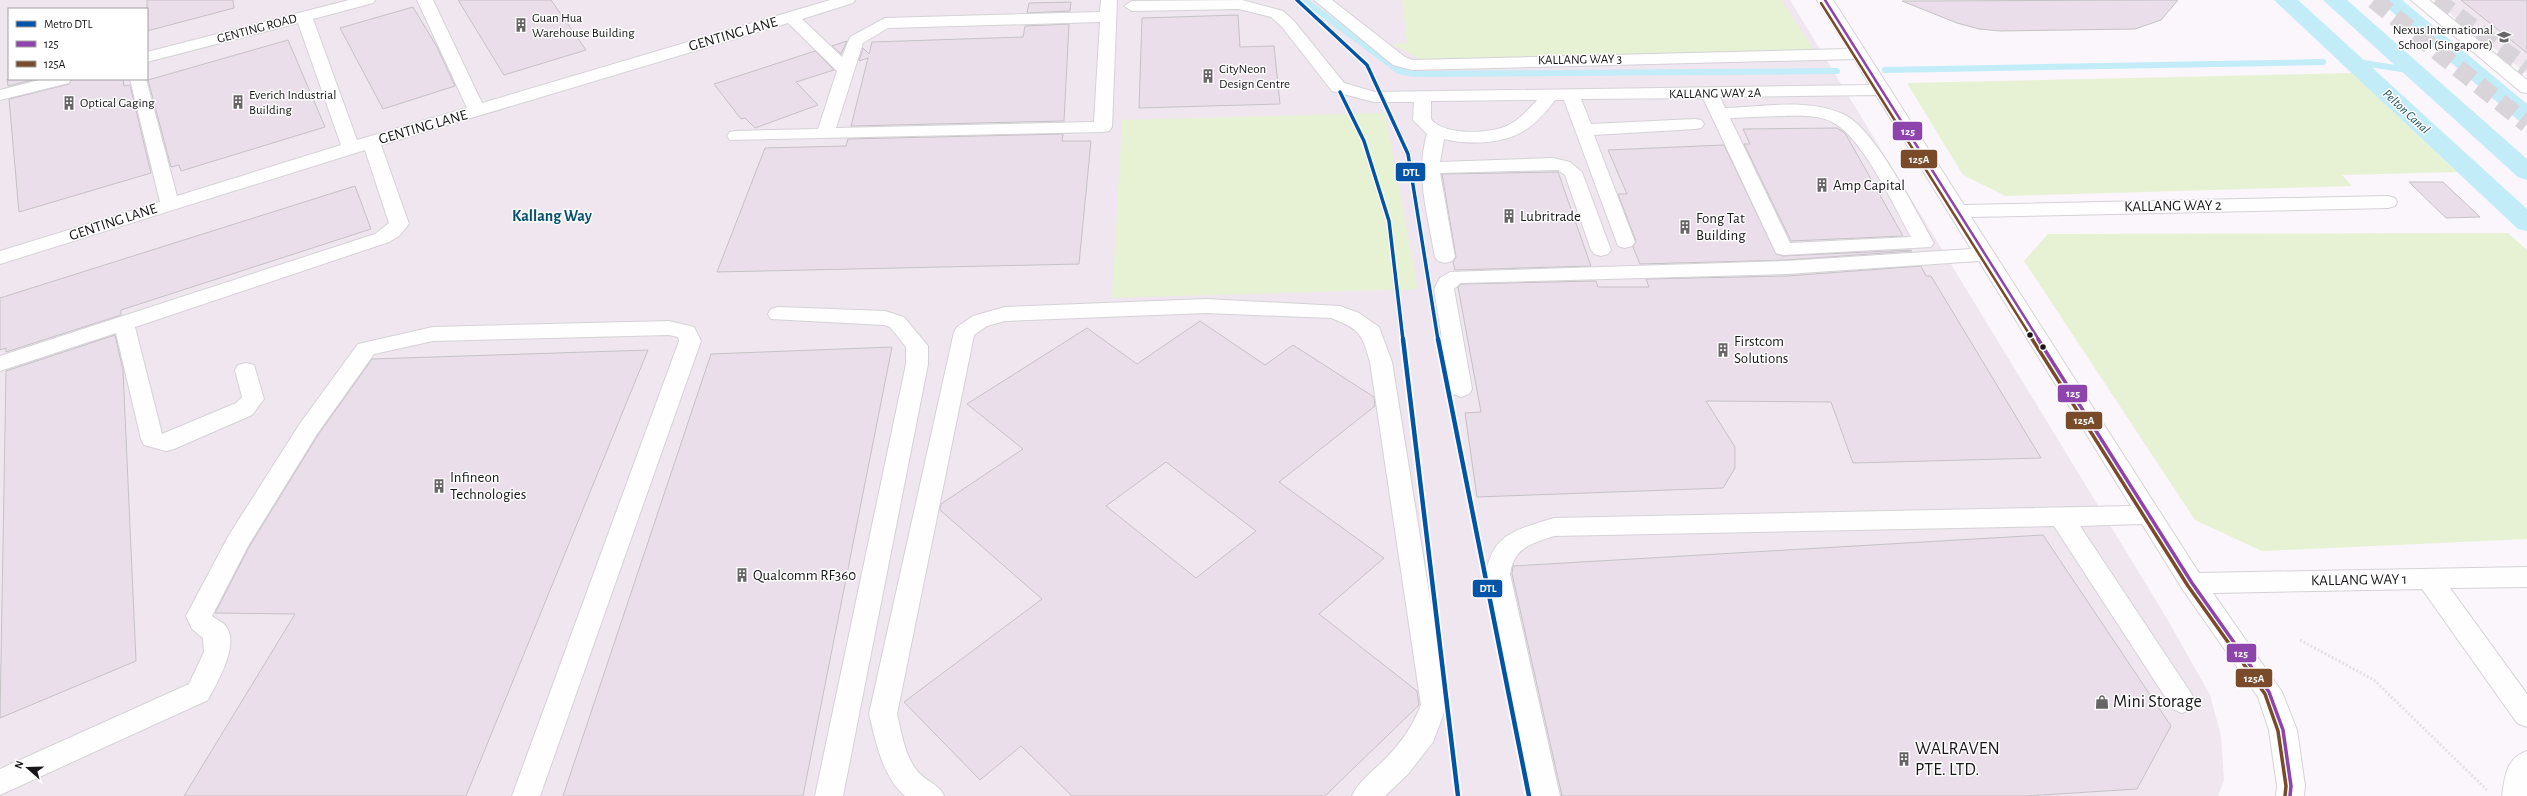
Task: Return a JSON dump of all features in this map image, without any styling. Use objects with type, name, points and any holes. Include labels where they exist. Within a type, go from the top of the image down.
[{"type":"street","name":"GENTING ROAD","points":[[148,57],[367,0]]},
{"type":"street","points":[[425,0],[477,111]]},
{"type":"street","name":"GENTING LANE","points":[[0,258],[351,148],[791,17],[825,3],[847,0]]},
{"type":"street","name":"KALLANG WAY 3","points":[[1322,0],[1399,61],[1412,65],[1861,59]]},
{"type":"street","points":[[1825,0],[2192,583],[2269,692],[2283,730],[2291,786],[2290,796]]},
{"type":"street","points":[[2419,0],[2527,88]]},
{"type":"street","name":"KALLANG WAY 2A","points":[[1132,6],[1239,4],[1277,14],[1288,24],[1338,87],[1374,98],[1710,94],[1878,85]]},
{"type":"street","points":[[736,136],[825,134],[1103,127],[1109,9],[885,23],[856,40],[825,134]]},
{"type":"street","points":[[304,16],[351,148]]},
{"type":"street","points":[[791,17],[846,70]]},
{"type":"street","points":[[0,95],[59,80]]},
{"type":"street","points":[[138,80],[170,204]]},
{"type":"street","points":[[1710,94],[1783,249],[1924,243],[1862,140],[1848,124],[1838,118],[1801,111],[1720,113]]},
{"type":"street","points":[[1571,95],[1625,242]]},
{"type":"street","points":[[1423,98],[1422,120],[1430,130],[1448,134],[1486,136],[1510,130],[1534,115],[1549,96]]},
{"type":"street","points":[[1584,130],[1695,124]]},
{"type":"street","points":[[1437,131],[1432,144],[1430,168],[1445,257]]},
{"type":"street","points":[[0,364],[382,238],[392,232],[399,224],[371,142]]},
{"type":"street","points":[[1430,168],[1553,163],[1564,166],[1573,172],[1601,250]]},
{"type":"street","name":"KALLANG WAY 2","points":[[1958,211],[2388,202]]},
{"type":"street","points":[[1461,389],[1444,290],[1447,282],[1457,277],[1712,271],[1846,265],[1984,254]]},
{"type":"street","points":[[930,796],[920,793],[897,766],[882,714],[964,332],[980,321],[1005,314],[1206,306],[1333,311],[1352,318],[1372,332],[1381,362],[1434,705],[1423,733],[1398,765],[1366,796]]},
{"type":"street","points":[[778,314],[885,318],[897,322],[917,346],[917,364],[829,796]]},
{"type":"street","points":[[124,323],[152,439],[166,443],[244,409],[253,399],[246,370]]},
{"type":"street","points":[[0,782],[199,692],[217,652],[216,633],[201,622],[199,616],[217,586],[238,542],[308,428],[366,349],[387,343],[433,334],[669,328],[687,332],[690,341],[526,796]]},
{"type":"street","points":[[1546,796],[1498,574],[1499,560],[1511,542],[1554,527],[2149,515]]},
{"type":"street","points":[[2061,517],[2182,701]]},
{"type":"street","name":"KALLANG WAY 1","points":[[2192,583],[2527,578]]},
{"type":"street","points":[[2429,579],[2527,715]]},
{"type":"street","points":[[2516,796],[2519,772],[2527,763]]},
{"type":"path","points":[[2300,640],[2374,680],[2493,796]]},
{"type":"shaded area","points":[[0,0],[1790,0],[2166,617],[2210,695],[2221,736],[2224,780],[2218,796],[0,796]]},
{"type":"shaded area","name":"Nexus International School (Singapore)","points":[[2433,0],[2527,0],[2527,74]]},
{"type":"green space","points":[[1402,0],[1781,0],[1814,50],[1420,59],[1392,44],[1407,43]]},
{"type":"green space","points":[[2352,73],[2457,172],[2342,175],[2352,186],[2006,196],[1963,175],[1907,83]]},
{"type":"green space","points":[[1385,113],[1418,289],[1112,298],[1122,120]]},
{"type":"green space","points":[[2508,233],[2527,250],[2527,539],[2262,551],[2195,520],[2024,261],[2048,234]]},
{"type":"building","points":[[147,0],[233,0],[234,8],[148,31]]},
{"type":"building","name":"Guan Hua Warehouse Building","points":[[458,0],[551,0],[586,50],[504,75]]},
{"type":"building","points":[[2178,0],[2161,20],[2135,29],[2000,31],[1979,29],[1957,23],[1902,1]]},
{"type":"building","points":[[2461,0],[2527,0],[2527,53]]},
{"type":"building","points":[[1071,2],[1070,11],[1027,13],[1029,3]]},
{"type":"building","points":[[413,7],[437,47],[455,86],[383,109],[340,28]]},
{"type":"building","name":"CityNeon Design Centre","points":[[1238,15],[1240,47],[1274,46],[1280,104],[1139,108],[1142,18]]},
{"type":"building","points":[[1069,24],[1064,121],[851,126],[868,58],[859,61],[863,48],[869,54],[872,42],[1023,37],[1025,26]]},
{"type":"building","name":"Everich Industrial Building","points":[[288,40],[325,127],[181,171],[179,165],[171,167],[148,80]]},
{"type":"building","points":[[847,41],[841,54],[832,46]]},
{"type":"building","points":[[815,51],[834,70],[796,82],[818,105],[755,128],[745,118],[741,119],[714,84]]},
{"type":"building","points":[[7,79],[33,80],[8,86]]},
{"type":"building","points":[[71,80],[123,80],[124,86],[130,85],[151,173],[19,212],[9,99],[69,84]]},
{"type":"building","name":"Amp Capital","points":[[1837,128],[1845,133],[1903,236],[1791,241],[1744,144],[1750,144],[1743,129]]},
{"type":"building","points":[[1063,134],[1062,141],[1091,141],[1079,264],[717,272],[765,148],[846,146],[848,139]]},
{"type":"building","name":"Fong Tat Building","points":[[1724,145],[1776,254],[1783,256],[1912,251],[1787,260],[1640,264],[1633,247],[1636,241],[1618,194],[1627,194],[1608,150]]},
{"type":"building","name":"Lubritrade","points":[[1558,172],[1591,266],[1455,270],[1453,262],[1456,257],[1442,174]]},
{"type":"building","points":[[2409,182],[2443,182],[2480,217],[2446,218]]},
{"type":"building","points":[[355,186],[371,229],[121,310],[121,315],[6,352],[6,348],[0,350],[0,298]]},
{"type":"building","name":"Firstcom Solutions","points":[[1921,266],[1926,276],[1931,276],[2041,458],[1853,463],[1831,402],[1706,401],[1735,447],[1735,468],[1723,488],[1477,497],[1465,413],[1481,412],[1458,287],[1462,284],[1596,281],[1598,287],[1649,287],[1646,279],[1787,276]]},
{"type":"building","points":[[1200,321],[1265,365],[1293,345],[1374,397],[1375,406],[1279,482],[1384,558],[1319,614],[1417,691],[1419,705],[1325,796],[1072,796],[1021,746],[980,780],[904,702],[1042,599],[940,510],[941,504],[1023,449],[967,404],[1087,328],[1137,364]],"holes":[[[1166,462],[1256,531],[1196,578],[1106,506]]]},
{"type":"building","points":[[115,335],[123,370],[136,661],[0,718],[6,371]]},
{"type":"building","name":"Qualcomm RF360","points":[[892,347],[803,796],[563,796],[711,354]]},
{"type":"building","name":"Infineon Technologies","points":[[648,350],[466,796],[184,796],[295,614],[215,613],[249,547],[318,435],[372,359]]},
{"type":"building","points":[[2043,535],[2171,726],[2137,789],[2026,796],[1562,796],[1512,574],[1513,566]]},
{"type":"waterway","points":[[1304,0],[1399,71],[1414,74],[1837,71]]},
{"type":"waterway","name":"Pelton Canal","points":[[2285,0],[2527,223]]},
{"type":"waterway","name":"Pelton Canal","points":[[2334,0],[2527,172]]},
{"type":"waterway","name":"Pelton Canal","points":[[2389,0],[2527,116]]},
{"type":"waterway","points":[[2351,61],[2414,71]]},
{"type":"waterway","points":[[1885,70],[2323,62]]},
{"type":"tunnel","points":[[2374,0],[2527,124]]},
{"type":"tunnel","points":[[2436,0],[2527,68]]},
{"type":"metro line","name":"DTL","points":[[1297,0],[1367,65],[1408,154],[1429,294],[1529,796]]},
{"type":"metro line","name":"DTL","points":[[1340,92],[1364,141],[1389,221],[1458,796]]},
{"type":"transit line","name":"125","points":[[1825,0],[2192,583],[2269,692],[2283,730],[2291,786],[2290,796]]},
{"type":"transit line","name":"125A","points":[[1821,3],[2188,586],[2265,694],[2278,731],[2286,786],[2285,796]]},
{"type":"place","name":"Guan Hua Warehouse Building","points":[[521,25]]},
{"type":"place","name":"Nexus International School (Singapore)","points":[[2504,37]]},
{"type":"place","name":"CityNeon Design Centre","points":[[1208,76]]},
{"type":"place","name":"Everich Industrial Building","points":[[238,102]]},
{"type":"place","name":"Optical Gaging","points":[[69,103]]},
{"type":"place","name":"Amp Capital","points":[[1822,185]]},
{"type":"place","name":"Lubritrade","points":[[1509,216]]},
{"type":"place","name":"Fong Tat Building","points":[[1685,227]]},
{"type":"place","name":"Firstcom Solutions","points":[[1723,350]]},
{"type":"place","name":"Infineon Technologies","points":[[439,486]]},
{"type":"place","name":"Qualcomm RF360","points":[[742,575]]},
{"type":"place","name":"Mini Storage","points":[[2102,702]]},
{"type":"place","name":"WALRAVEN PTE. LTD.","points":[[1904,759]]},
{"type":"district","name":"Kallang Way","points":[[552,216]]}]
